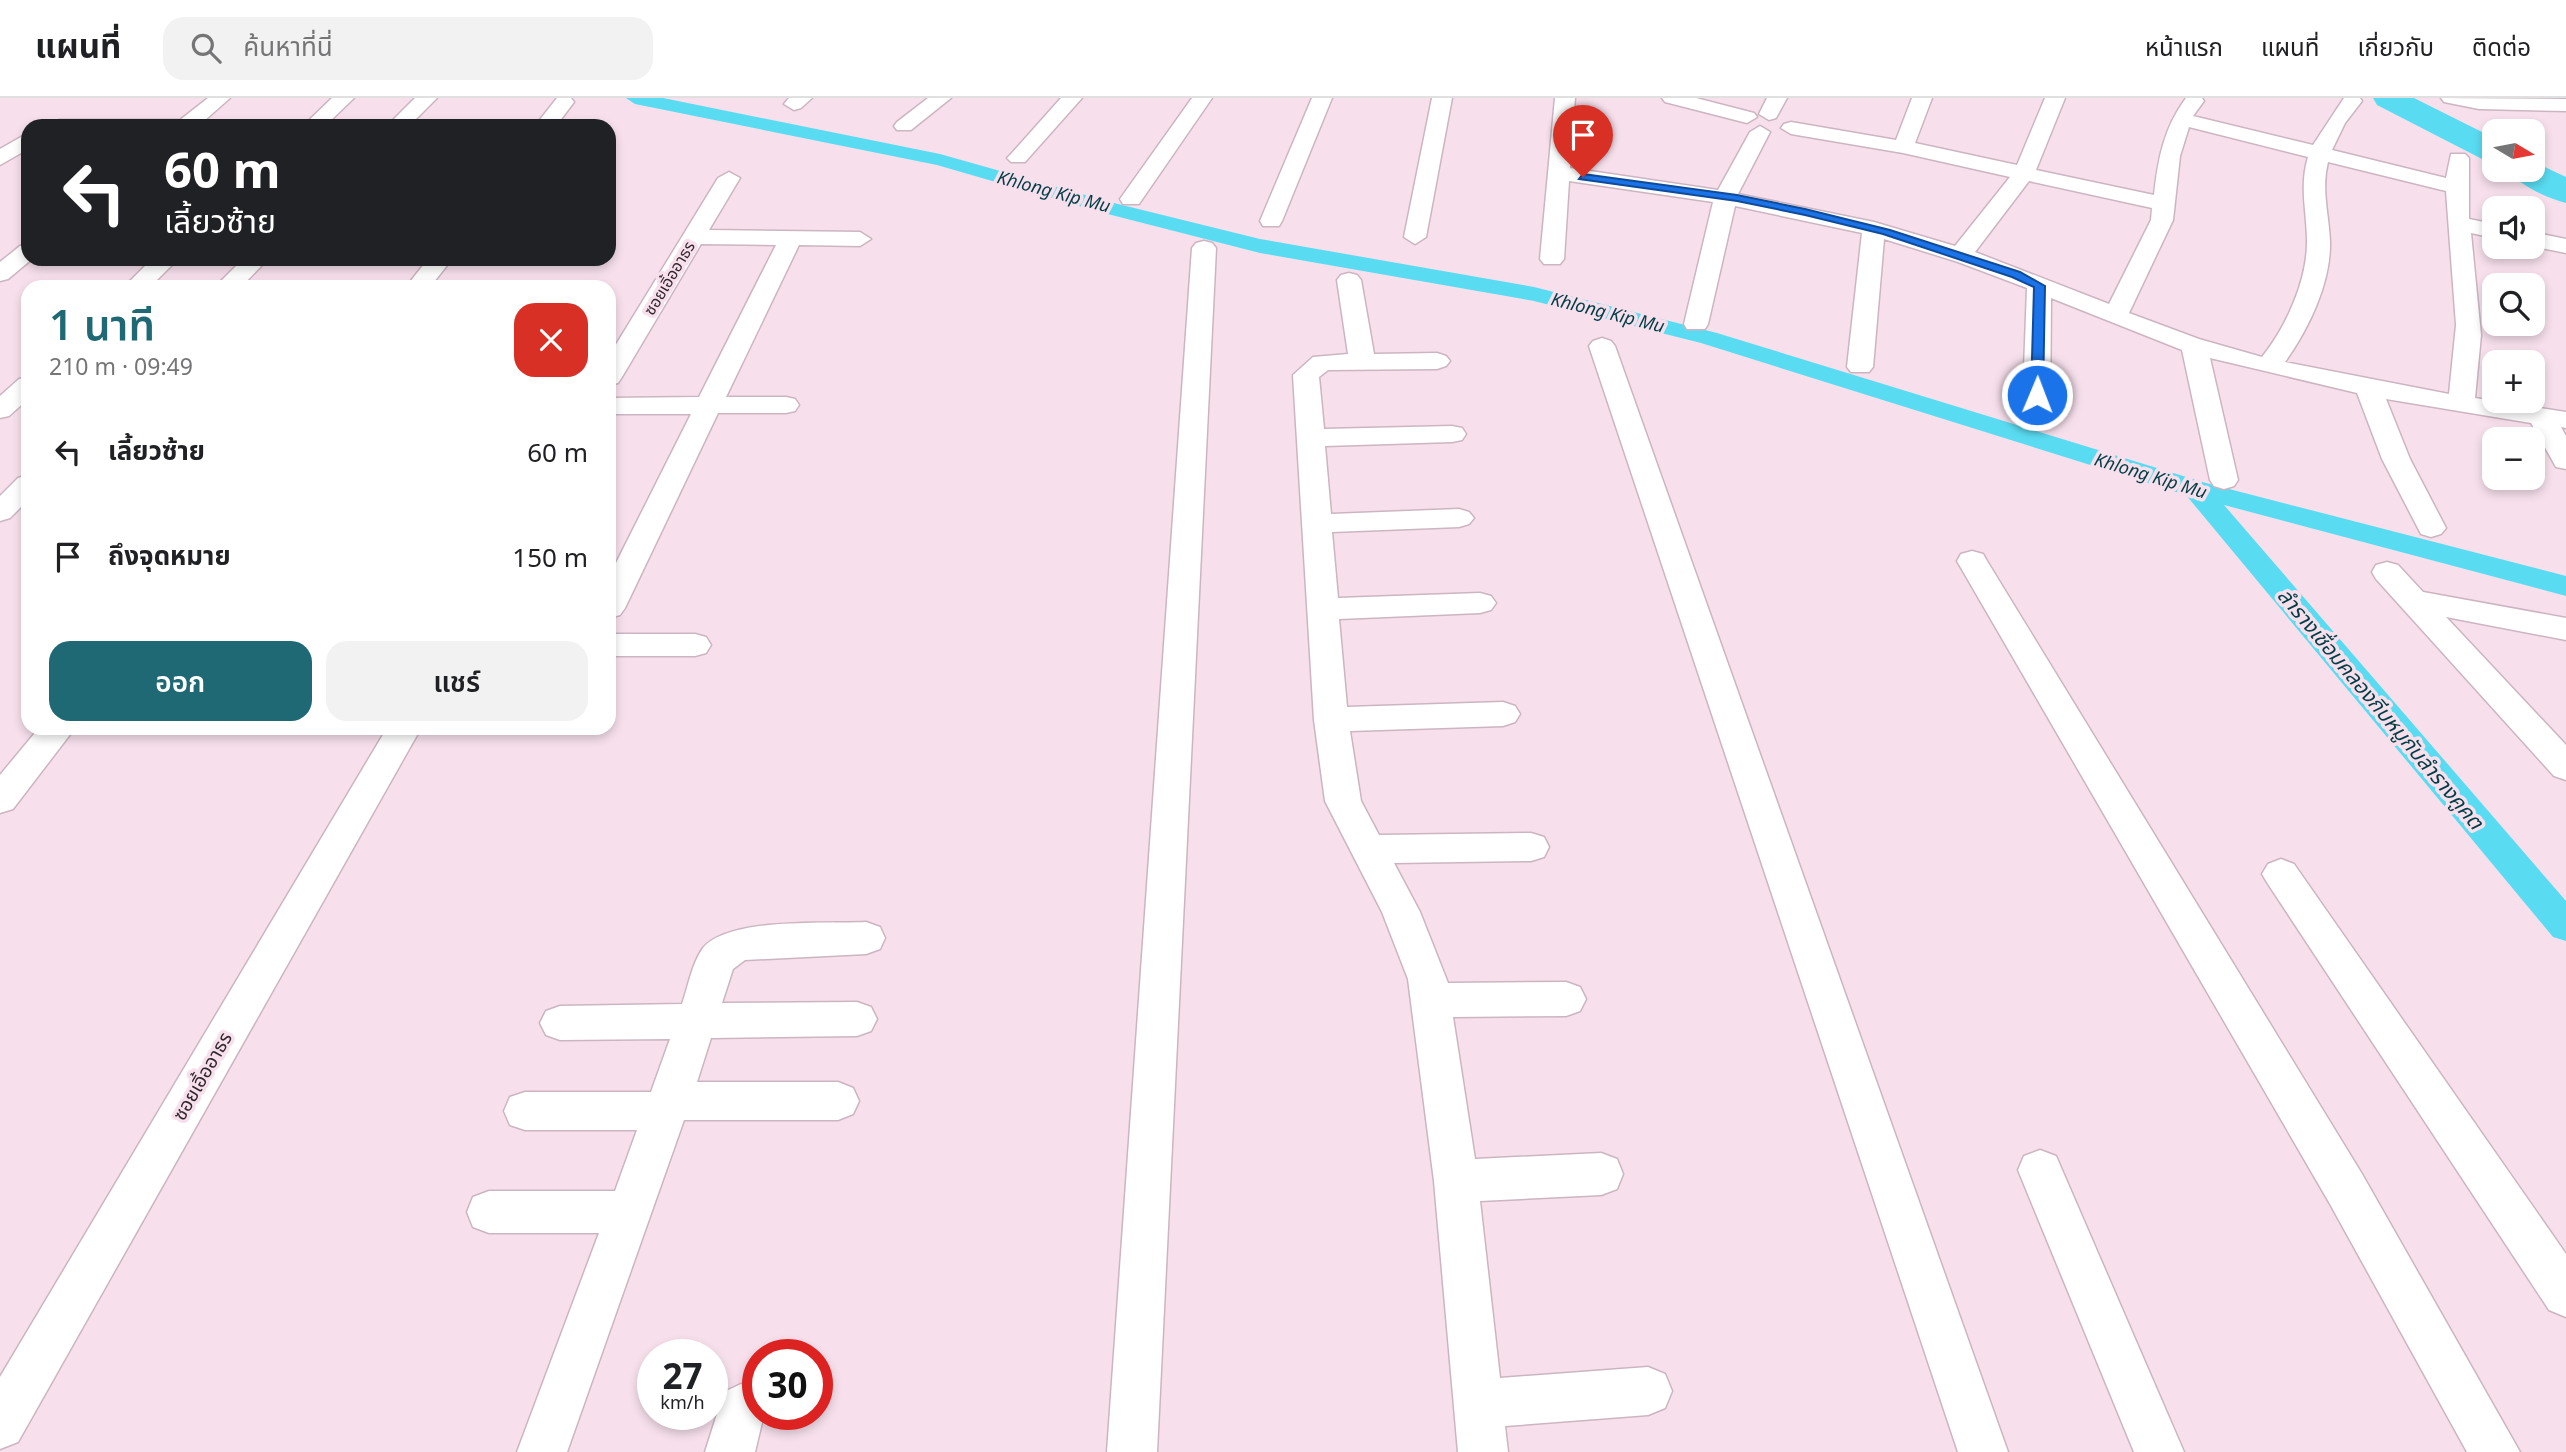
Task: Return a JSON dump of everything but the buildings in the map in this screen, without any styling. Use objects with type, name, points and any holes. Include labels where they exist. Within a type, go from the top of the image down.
[{"type":"street","points":[[194,119],[220,98]]},
{"type":"street","points":[[321,119],[344,98]]},
{"type":"street","points":[[404,119],[427,98]]},
{"type":"street","points":[[904,126],[941,98]]},
{"type":"street","points":[[1018,158],[1073,98]]},
{"type":"street","points":[[1131,199],[1202,98]]},
{"type":"street","points":[[1271,221],[1322,98]]},
{"type":"street","points":[[1415,237],[1442,98]]},
{"type":"street","points":[[1552,259],[1565,98]]},
{"type":"street","points":[[1672,98],[1787,120],[1791,128],[1903,147],[2165,204]]},
{"type":"street","points":[[1903,147],[1922,98]]},
{"type":"street","points":[[1961,255],[2024,173],[2055,98]]},
{"type":"street","points":[[2116,315],[2162,219],[2169,156],[2181,119],[2196,98]]},
{"type":"street","points":[[2451,98],[2479,103],[2566,105]]},
{"type":"street","points":[[2270,365],[2280,353],[2306,298],[2318,252],[2313,197],[2319,154],[2333,125],[2352,101]]},
{"type":"street","points":[[551,119],[564,102]]},
{"type":"street","points":[[1696,324],[1726,196],[1763,115]]},
{"type":"street","points":[[2181,119],[2455,187]]},
{"type":"street","points":[[0,159],[21,144]]},
{"type":"street","points":[[2458,158],[2455,187],[2468,328],[2467,368],[2460,405]]},
{"type":"street","points":[[1559,173],[1726,196],[1874,229],[1961,255],[2193,345],[2368,387],[2460,405],[2554,418],[2566,461]]},
{"type":"street","name":"ซอยเอิ้ออาธร","points":[[616,365],[729,178]]},
{"type":"street","points":[[2459,224],[2482,229]]},
{"type":"street","points":[[1860,367],[1874,229]]},
{"type":"street","points":[[693,237],[860,239]]},
{"type":"street","points":[[616,593],[791,238]]},
{"type":"street","points":[[2545,242],[2566,246]]},
{"type":"street","points":[[0,246],[21,248]]},
{"type":"street","points":[[1132,1452],[1204,248]]},
{"type":"street","points":[[0,274],[21,255]]},
{"type":"street","points":[[144,280],[158,266]]},
{"type":"street","points":[[235,280],[249,266]]},
{"type":"street","points":[[424,280],[434,266]]},
{"type":"street","points":[[1349,280],[1362,361]]},
{"type":"street","points":[[2036,422],[2039,286]]},
{"type":"street","points":[[2193,345],[2224,480]]},
{"type":"street","points":[[1602,346],[1983,1452]]},
{"type":"street","points":[[1437,361],[1322,362],[1306,375],[1331,720],[1343,801],[1401,912],[1428,979],[1456,1181],[1483,1452]]},
{"type":"street","points":[[2368,387],[2396,459],[2431,528]]},
{"type":"street","points":[[1,409],[21,391]]},
{"type":"street","points":[[616,406],[786,405]]},
{"type":"street","points":[[1310,438],[1451,434]]},
{"type":"street","points":[[0,512],[21,491]]},
{"type":"street","points":[[1317,524],[1460,518]]},
{"type":"street","points":[[1972,561],[2346,1189],[2495,1452]]},
{"type":"street","points":[[2387,572],[2566,767]]},
{"type":"street","points":[[2413,600],[2566,629]]},
{"type":"street","points":[[1323,609],[1480,603]]},
{"type":"street","points":[[616,645],[695,645]]},
{"type":"street","points":[[1331,720],[1503,714]]},
{"type":"street","points":[[0,800],[52,735]]},
{"type":"street","name":"ซอยเอิ้ออาธร","points":[[0,1424],[400,735]]},
{"type":"street","points":[[1366,849],[1531,847]]},
{"type":"street","points":[[2281,874],[2566,1294]]},
{"type":"street","points":[[542,1452],[667,1106],[716,961],[727,950],[742,944],[866,938]]},
{"type":"street","points":[[1431,1000],[1566,999]]},
{"type":"street","points":[[559,1023],[857,1019]]},
{"type":"street","points":[[524,1111],[838,1101]]},
{"type":"street","points":[[2040,1170],[2159,1452]]},
{"type":"street","points":[[1456,1181],[1601,1174]]},
{"type":"street","points":[[489,1212],[629,1212]]},
{"type":"street","points":[[1478,1404],[1648,1391]]},
{"type":"waterway","name":"Khlong Kip Mu","points":[[635,98],[940,160],[1103,207],[1260,246],[1534,294],[1709,338],[2196,489]]},
{"type":"waterway","points":[[2389,98],[2482,146]]},
{"type":"waterway","points":[[2545,180],[2566,192]]},
{"type":"waterway","name":"Khlong Kip Mu","points":[[2196,489],[2566,586]]},
{"type":"waterway","name":"ลำรางเชื่อมคลองกีบหมูกับลำรางคูคต","points":[[2196,489],[2566,926]]},
{"type":"route","points":[[1583,177],[1737,198],[1805,212],[1887,232],[2016,274],[2039,286],[2037,395]]}]
